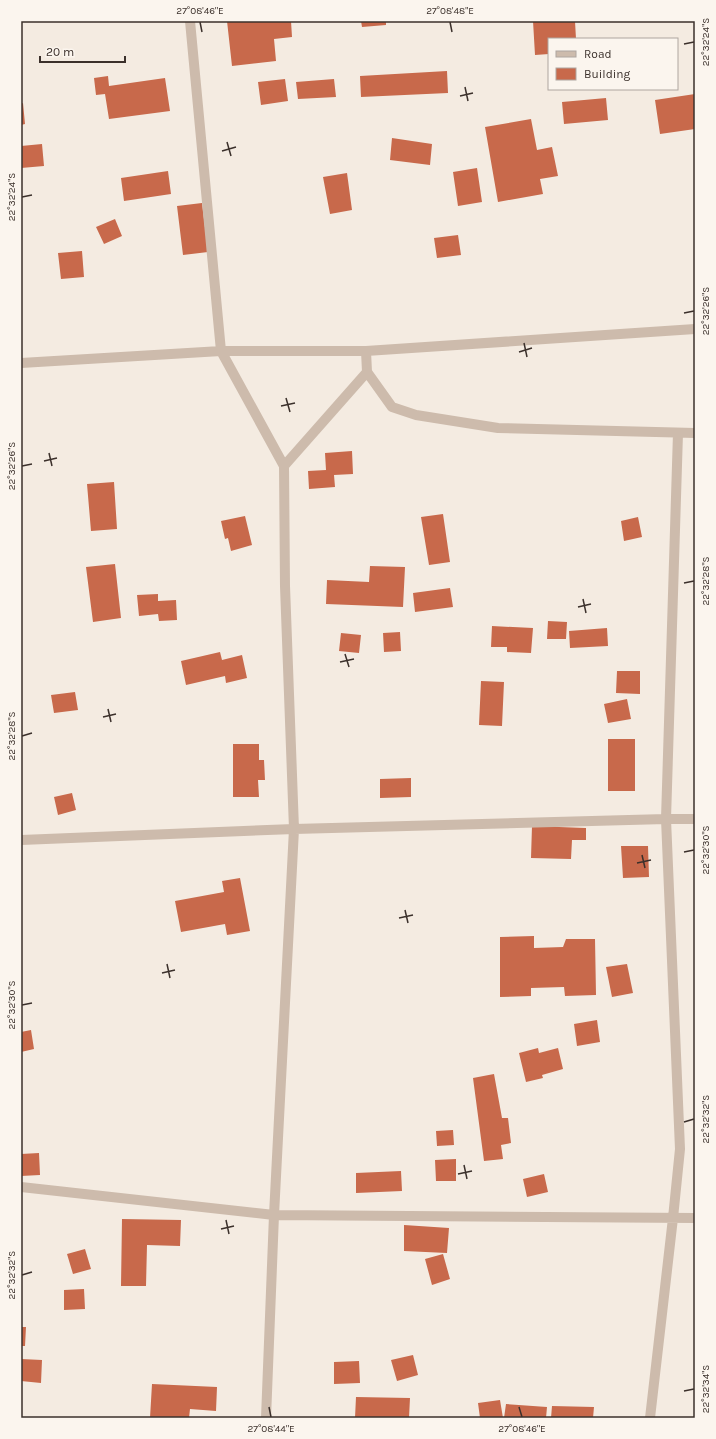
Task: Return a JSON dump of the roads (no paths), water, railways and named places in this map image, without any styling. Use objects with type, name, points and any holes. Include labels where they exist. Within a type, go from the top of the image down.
[{"type":"street","points":[[190,21],[222,351],[284,466],[285,586],[294,829],[274,1215],[266,1418]]},
{"type":"street","points":[[21,363],[222,351],[366,351],[695,329]]},
{"type":"street","points":[[366,351],[366,372],[392,407],[416,415],[498,428],[678,433],[695,432]]},
{"type":"street","points":[[284,466],[366,372]]},
{"type":"street","points":[[650,1418],[680,1149],[666,819],[678,433]]},
{"type":"street","points":[[21,840],[294,829],[695,819]]},
{"type":"street","points":[[21,1187],[274,1215],[695,1218]]}]
